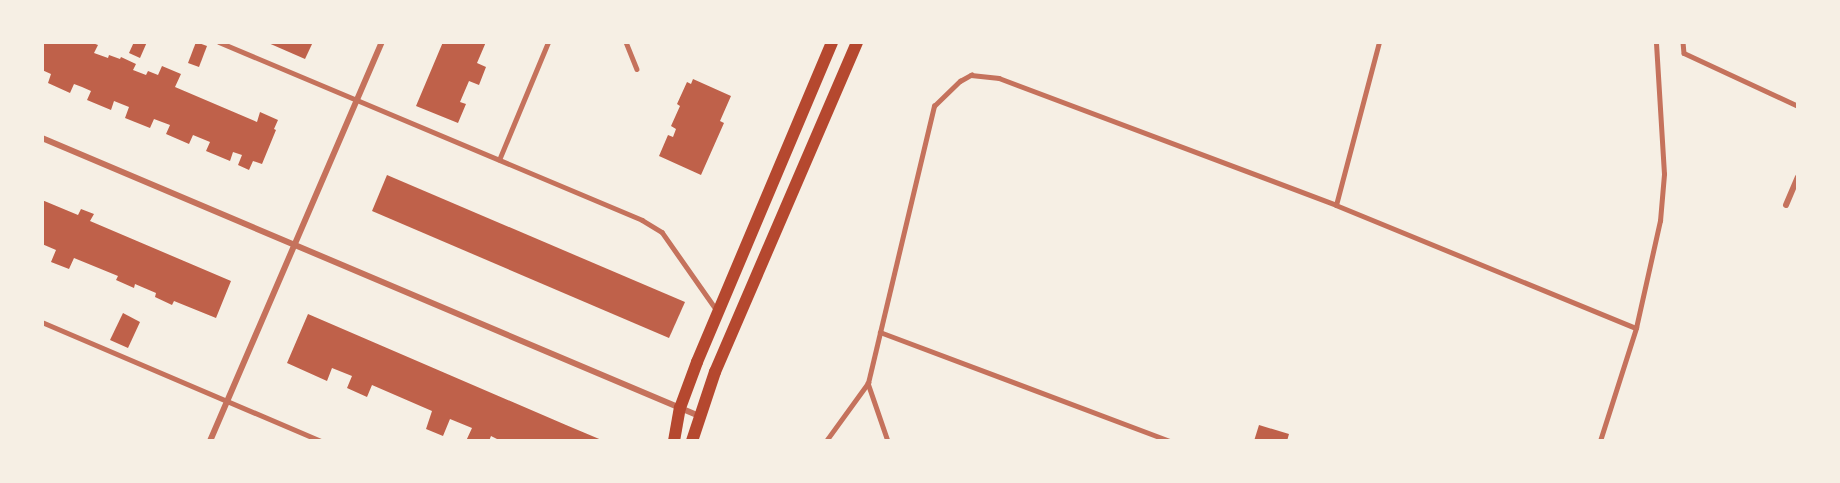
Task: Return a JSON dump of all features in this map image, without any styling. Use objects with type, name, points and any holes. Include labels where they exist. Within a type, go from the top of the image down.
[{"type":"main road","points":[[674,441],[680,408],[717,311],[832,42]]},
{"type":"main road","points":[[692,441],[715,372],[857,42]]},
{"type":"street","points":[[210,441],[382,42]]},
{"type":"street","points":[[42,138],[699,416]]},
{"type":"street","points":[[1786,205],[1798,177]]},
{"type":"lane","points":[[219,42],[642,220],[662,232],[717,311]]},
{"type":"lane","points":[[499,160],[548,42]]},
{"type":"lane","points":[[626,42],[637,69]]},
{"type":"lane","points":[[1336,205],[1379,42]]},
{"type":"lane","points":[[1600,441],[1636,328],[1660,221],[1664,174],[1656,42]]},
{"type":"lane","points":[[1683,42],[1684,53],[1798,106]]},
{"type":"lane","points":[[826,441],[867,383],[934,106],[960,81],[970,75],[999,78],[1336,205],[1636,328]]},
{"type":"lane","points":[[42,322],[321,441]]},
{"type":"lane","points":[[880,332],[1170,441]]},
{"type":"lane","points":[[867,383],[888,441]]},
{"type":"building","points":[[42,42],[90,42],[98,45],[94,53],[108,58],[109,55],[120,59],[121,57],[136,64],[133,70],[146,75],[148,71],[158,75],[162,66],[181,74],[175,87],[257,122],[260,112],[278,120],[262,164],[253,161],[249,170],[238,165],[242,155],[233,152],[230,161],[206,151],[210,142],[193,135],[189,144],[166,134],[170,125],[154,119],[150,128],[125,118],[129,107],[114,101],[111,110],[87,100],[91,91],[82,87],[74,84],[70,93],[48,83],[51,74],[42,70]]},
{"type":"building","points":[[134,42],[147,42],[140,58],[129,53]]},
{"type":"building","points":[[196,42],[207,46],[199,67],[188,63]]},
{"type":"building","points":[[266,42],[313,42],[305,59]]},
{"type":"building","points":[[443,42],[486,42],[477,63],[486,67],[479,85],[469,81],[460,102],[466,104],[458,123],[416,106]]},
{"type":"building","points":[[693,79],[731,96],[720,121],[724,123],[701,175],[659,156],[668,135],[673,137],[676,129],[671,126],[680,106],[677,104],[687,82],[691,84]]},
{"type":"building","points":[[387,175],[685,302],[669,338],[372,211]]},
{"type":"building","points":[[42,200],[78,215],[81,209],[94,214],[90,221],[231,281],[216,318],[174,301],[172,305],[155,297],[156,293],[135,284],[134,288],[116,280],[118,276],[74,258],[69,269],[51,262],[56,250],[42,244]]},
{"type":"building","points":[[123,313],[140,322],[128,348],[110,340]]},
{"type":"building","points":[[308,314],[604,441],[501,441],[491,436],[489,441],[466,441],[472,428],[450,419],[443,436],[426,429],[432,411],[372,385],[367,397],[347,388],[352,376],[332,368],[327,381],[287,363]]},
{"type":"building","points":[[1259,425],[1289,434],[1287,441],[1254,441]]}]
